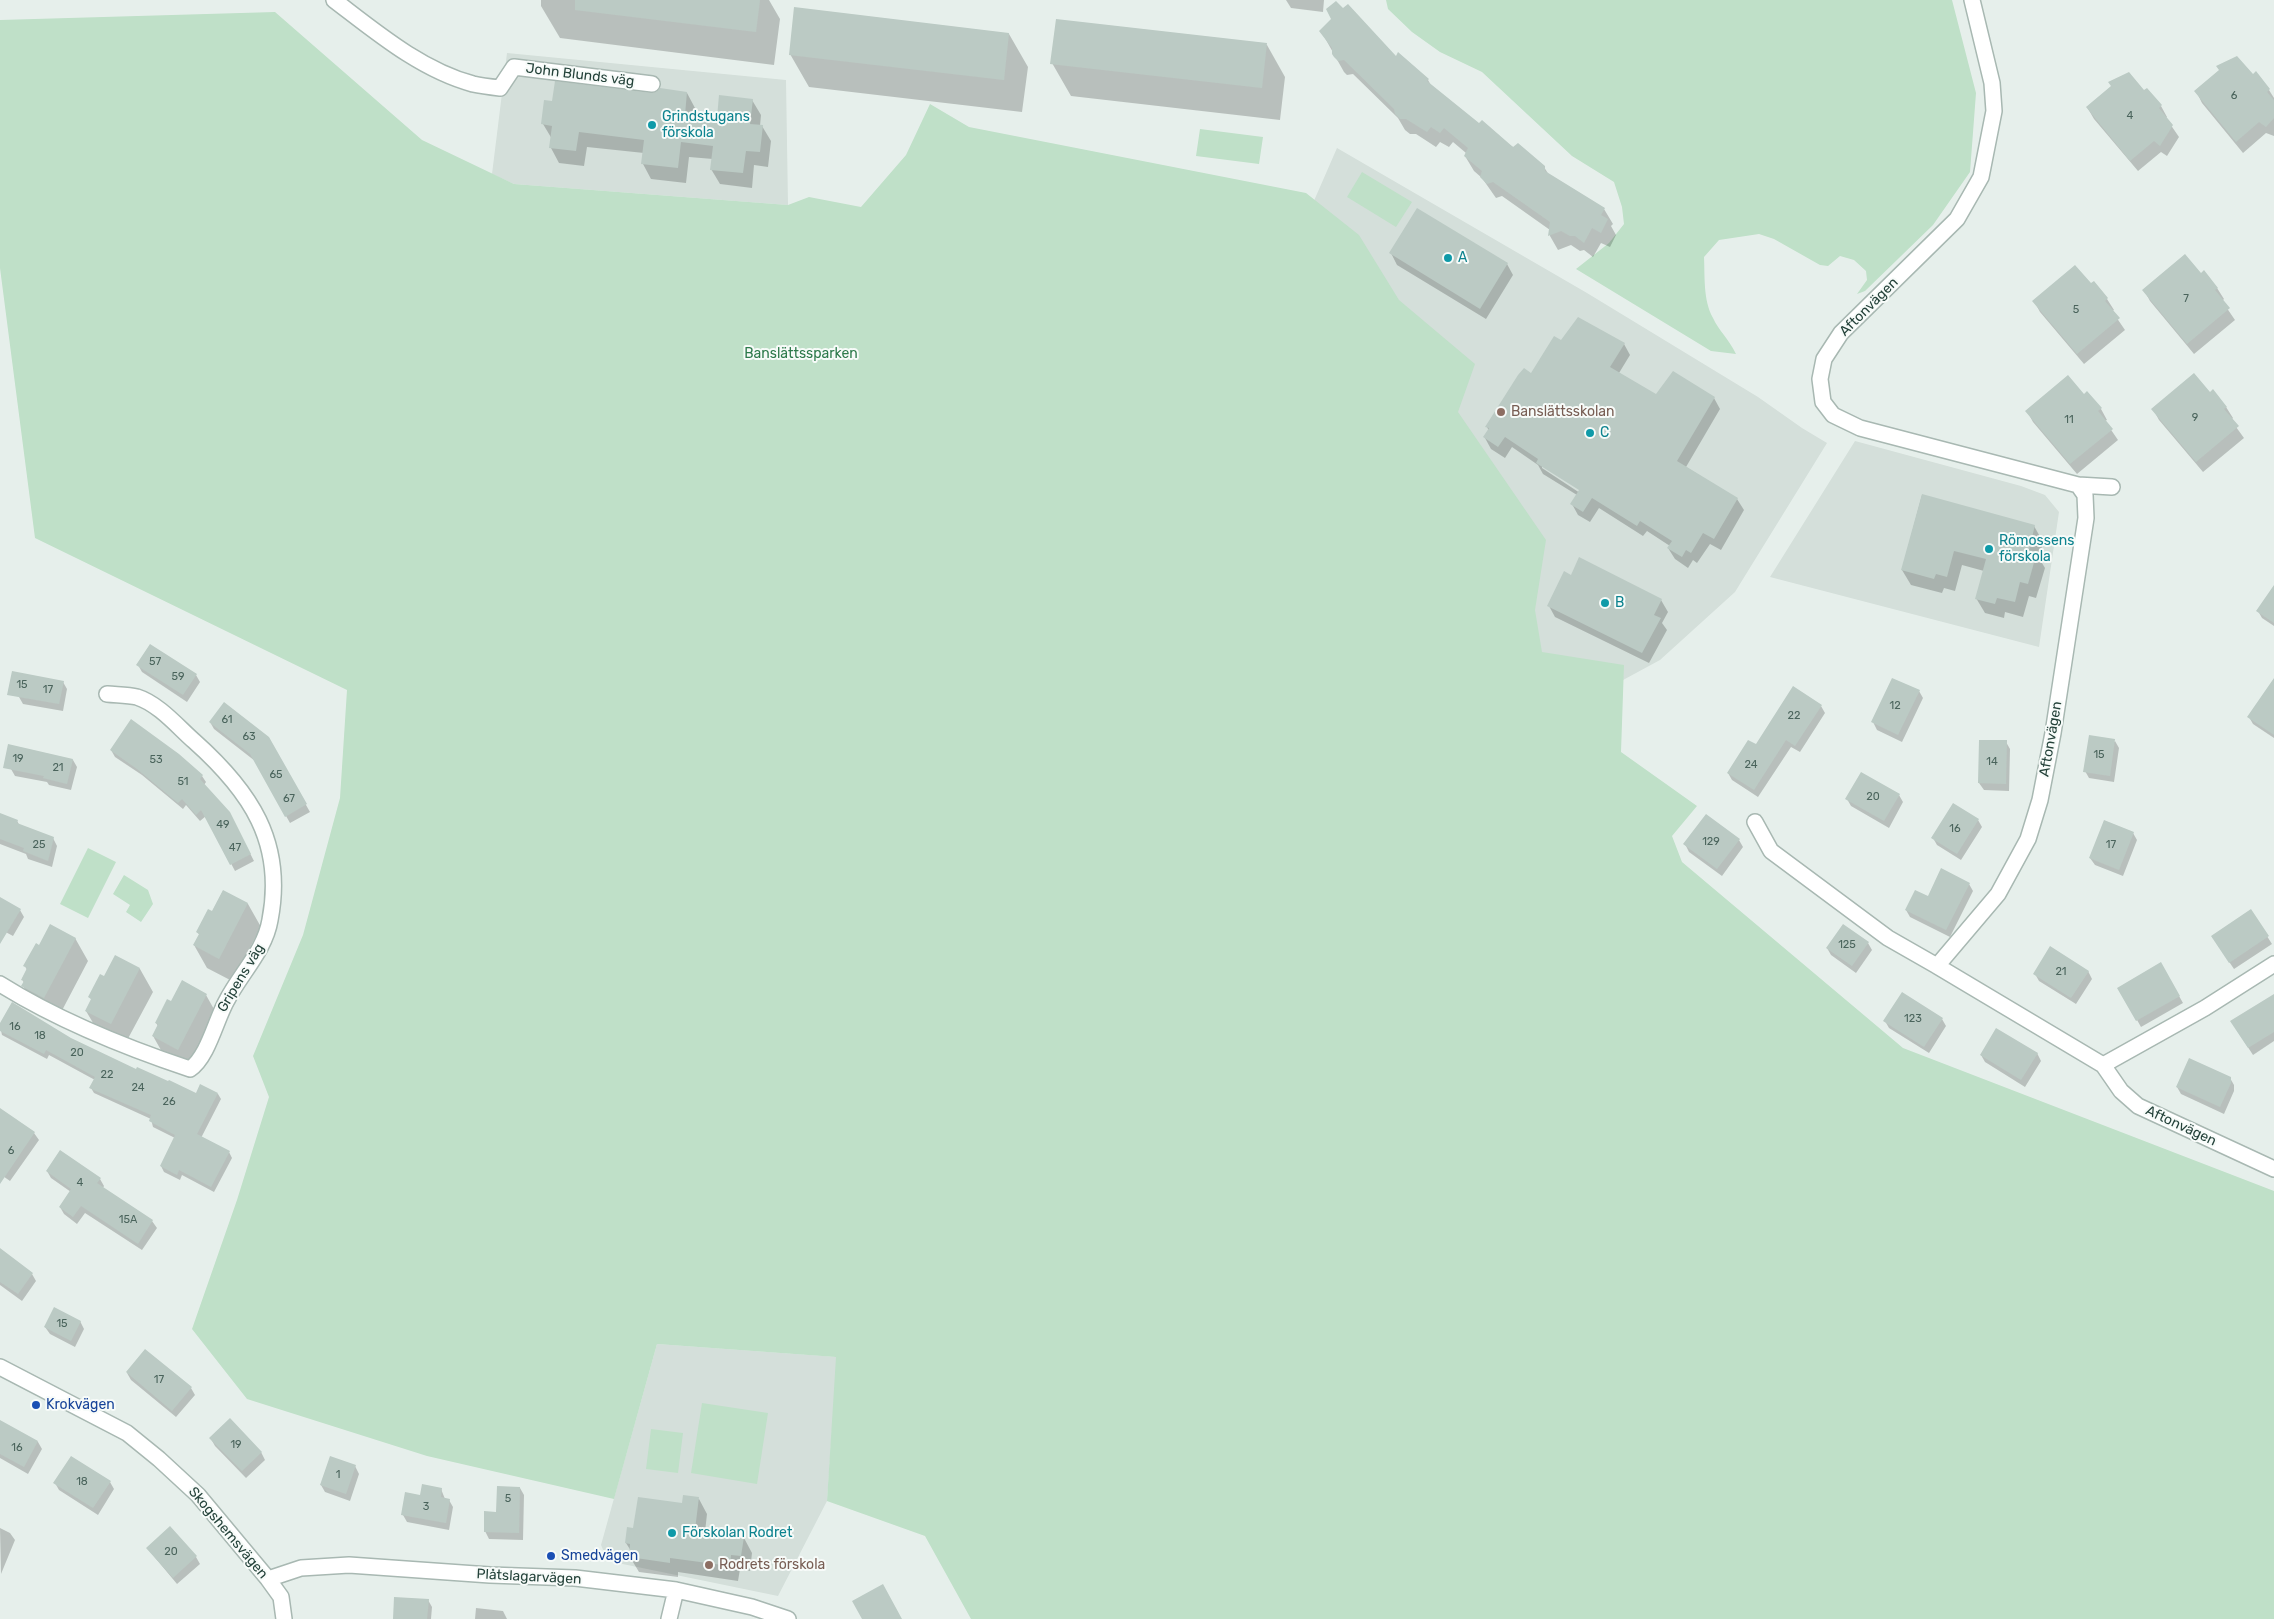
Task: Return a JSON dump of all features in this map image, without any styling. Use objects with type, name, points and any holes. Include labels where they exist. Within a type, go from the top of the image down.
[{"type":"street","name":"John Blunds väg","points":[[334,0],[374,30],[430,67],[473,84],[500,88],[514,67],[652,84]]},
{"type":"street","name":"Aftonvägen","points":[[1972,0],[1992,82],[1994,111],[1981,177],[1957,218],[1841,333],[1824,359],[1820,379],[1823,402],[1833,415],[1860,428],[2078,484],[2112,487]]},
{"type":"street","name":"Aftonvägen","points":[[1936,966],[1998,894],[2028,839],[2040,800],[2053,733],[2086,518],[2085,495],[2078,484]]},
{"type":"street","name":"Gripens väg","points":[[0,984],[76,1024],[120,1044],[190,1069],[200,1061],[227,999],[254,959],[266,935],[274,892],[272,858],[265,832],[256,811],[239,786],[210,756],[153,706],[136,697],[107,694]]},
{"type":"street","name":"Aftonvägen","points":[[1755,822],[1771,851],[1888,938],[2103,1065],[2121,1091],[2138,1106],[2274,1169]]},
{"type":"street","points":[[2103,1065],[2205,1008],[2274,964]]},
{"type":"street","name":"Skogshemsvägen","points":[[0,1367],[93,1414],[133,1438],[198,1495],[281,1597],[284,1619]]},
{"type":"street","name":"Plåtslagarvägen","points":[[268,1579],[301,1568],[349,1565],[490,1575],[575,1578],[676,1590],[752,1607],[788,1619]]},
{"type":"street","points":[[669,1619],[676,1590]]},
{"type":"shaded area","points":[[507,53],[786,80],[788,205],[514,184],[492,174]]},
{"type":"shaded area","name":"Banslättsskolan","points":[[1337,148],[1587,293],[1758,397],[1827,443],[1735,592],[1660,660],[1612,686],[1143,593]]},
{"type":"shaded area","points":[[1855,441],[2021,486],[2045,495],[2059,512],[2039,647],[1770,577]]},
{"type":"shaded area","points":[[657,1344],[837,1357],[827,1501],[778,1596],[608,1561],[601,1545]]},
{"type":"green space","points":[[1386,0],[1952,0],[1976,93],[1970,172],[1933,225],[1865,291],[1857,294],[1867,280],[1866,271],[1854,260],[1840,256],[1828,266],[1820,265],[1774,239],[1759,234],[1719,240],[1704,257],[1706,296],[1713,318],[1736,354],[1711,351],[1576,269],[1609,243],[1624,224],[1622,207],[1614,182],[1572,156],[1482,72],[1440,52],[1412,32],[1388,9]]},
{"type":"green space","name":"Banslättssparken","points":[[275,12],[422,140],[514,184],[788,205],[809,197],[861,207],[906,155],[930,104],[969,127],[1306,193],[1359,235],[1399,300],[1475,364],[1458,412],[1546,540],[1535,610],[1542,652],[1624,665],[1621,752],[1697,806],[1672,836],[1682,862],[1903,1048],[2274,1191],[2274,1619],[971,1619],[925,1536],[827,1501],[836,1357],[657,1344],[614,1499],[427,1456],[247,1399],[192,1329],[237,1200],[269,1097],[253,1056],[303,935],[340,798],[347,690],[35,538],[0,268],[0,20]]},
{"type":"green space","points":[[1200,129],[1263,137],[1259,164],[1196,156]]},
{"type":"green space","points":[[1362,172],[1412,202],[1396,227],[1347,197]]},
{"type":"green space","points":[[88,848],[116,862],[88,918],[60,904]]},
{"type":"green space","points":[[124,875],[148,890],[153,904],[141,922],[126,912],[130,905],[113,894]]},
{"type":"green space","points":[[702,1403],[768,1413],[757,1484],[691,1473]]},
{"type":"green space","points":[[651,1429],[683,1433],[678,1473],[646,1469]]},
{"type":"building","points":[[575,0],[760,0],[756,32],[575,10]]},
{"type":"building","points":[[1336,1],[1343,8],[1348,4],[1396,56],[1398,52],[1429,79],[1427,81],[1479,123],[1482,120],[1513,147],[1518,143],[1545,166],[1545,171],[1605,208],[1601,215],[1608,219],[1601,233],[1592,228],[1584,243],[1575,236],[1570,236],[1561,231],[1548,236],[1550,222],[1493,182],[1487,184],[1480,177],[1482,171],[1464,156],[1468,148],[1444,128],[1440,133],[1431,127],[1427,132],[1406,119],[1400,119],[1395,114],[1394,109],[1344,60],[1338,61],[1334,57],[1332,48],[1319,31],[1331,19],[1326,9]]},
{"type":"building","points":[[794,7],[1009,33],[1004,80],[789,55]]},
{"type":"building","points":[[1056,19],[1267,43],[1262,88],[1050,64]]},
{"type":"building","points":[[2237,56],[2253,74],[2256,71],[2270,89],[2267,92],[2274,100],[2274,118],[2266,127],[2259,122],[2236,142],[2194,91],[2219,70],[2216,66]]},
{"type":"building","points":[[2129,72],[2144,90],[2147,88],[2162,105],[2159,108],[2173,125],[2160,146],[2154,141],[2130,161],[2086,107],[2111,86],[2108,82]]},
{"type":"building","name":"Grindstugans förskola","points":[[555,81],[651,93],[656,92],[660,88],[687,92],[685,115],[717,118],[719,95],[753,99],[750,124],[763,125],[760,152],[746,151],[743,173],[710,170],[713,146],[681,142],[678,168],[641,164],[644,140],[579,132],[576,151],[549,148],[552,126],[541,124],[544,100],[552,101]]},
{"type":"building","name":"A","points":[[1417,208],[1508,263],[1480,309],[1389,253]]},
{"type":"building","points":[[2185,254],[2201,273],[2204,270],[2218,288],[2215,290],[2230,308],[2187,344],[2142,290]]},
{"type":"building","points":[[2075,265],[2091,283],[2094,281],[2108,298],[2105,301],[2120,318],[2077,354],[2032,301]]},
{"type":"building","name":"C","points":[[1578,317],[1625,343],[1610,367],[1656,394],[1673,371],[1715,397],[1677,461],[1738,498],[1714,539],[1703,533],[1691,553],[1686,550],[1682,557],[1667,548],[1672,541],[1640,521],[1637,526],[1592,498],[1583,512],[1570,504],[1579,490],[1536,463],[1538,459],[1505,437],[1498,447],[1483,437],[1489,428],[1485,427],[1518,375],[1524,368],[1531,373],[1554,336],[1561,340]]},
{"type":"building","points":[[2194,373],[2210,392],[2213,389],[2227,407],[2224,409],[2239,426],[2196,462],[2151,409]]},
{"type":"building","points":[[2068,375],[2084,394],[2087,391],[2102,408],[2098,411],[2113,429],[2070,464],[2025,411]]},
{"type":"building","name":"Römossens förskola","points":[[1922,494],[2035,525],[2029,550],[2037,552],[2028,584],[2020,582],[2015,602],[1997,598],[1995,604],[1975,599],[1986,559],[1954,551],[1947,577],[1936,574],[1934,579],[1901,570]]},
{"type":"building","name":"B","points":[[1579,557],[1662,599],[1654,615],[1661,618],[1642,653],[1547,606],[1564,571],[1571,575]]},
{"type":"building","points":[[2274,585],[2274,623],[2256,611]]},
{"type":"building","points":[[150,644],[197,674],[183,695],[136,665]]},
{"type":"building","points":[[12,671],[64,681],[59,704],[7,695]]},
{"type":"building","points":[[1892,678],[1920,690],[1898,735],[1871,722]]},
{"type":"building","points":[[2274,678],[2274,735],[2247,717]]},
{"type":"building","points":[[1793,686],[1822,705],[1795,746],[1786,740],[1754,790],[1727,773],[1748,740],[1756,744]]},
{"type":"building","points":[[224,702],[269,737],[307,804],[285,817],[250,754],[209,722]]},
{"type":"building","points":[[131,719],[179,754],[203,775],[200,779],[230,812],[251,854],[230,865],[201,810],[196,815],[182,799],[178,803],[137,769],[110,750]]},
{"type":"building","points":[[2089,735],[2115,739],[2110,776],[2083,772]]},
{"type":"building","points":[[1979,740],[2007,740],[2006,784],[1978,783]]},
{"type":"building","points":[[8,744],[73,759],[67,784],[43,778],[44,776],[3,768]]},
{"type":"building","points":[[1861,772],[1900,794],[1884,821],[1845,799]]},
{"type":"building","points":[[1953,803],[1979,819],[1957,854],[1931,838]]},
{"type":"building","points":[[0,813],[18,820],[17,823],[54,837],[48,861],[23,851],[24,848],[0,839]]},
{"type":"building","points":[[1706,814],[1740,839],[1717,869],[1683,844]]},
{"type":"building","points":[[2104,820],[2134,832],[2119,870],[2089,858]]},
{"type":"building","points":[[1941,868],[1970,883],[1946,930],[1905,910],[1915,890],[1928,896]]},
{"type":"building","points":[[223,890],[248,903],[219,959],[193,945],[199,934],[196,932],[208,909],[212,911]]},
{"type":"building","points":[[0,897],[21,909],[0,944]]},
{"type":"building","points":[[2251,909],[2269,936],[2229,963],[2211,936]]},
{"type":"building","points":[[50,924],[76,938],[44,998],[21,986],[24,981],[21,980],[27,968],[23,966],[36,943],[39,945]]},
{"type":"building","points":[[1843,924],[1869,942],[1852,966],[1826,948]]},
{"type":"building","points":[[2050,946],[2089,971],[2071,998],[2033,974]]},
{"type":"building","points":[[115,955],[140,968],[111,1024],[85,1011],[91,999],[88,997],[100,974],[104,976]]},
{"type":"building","points":[[2161,962],[2180,996],[2136,1021],[2117,988]]},
{"type":"building","points":[[182,980],[207,994],[178,1050],[152,1036],[158,1024],[155,1023],[167,999],[171,1001]]},
{"type":"building","points":[[1902,992],[1943,1018],[1924,1047],[1883,1021]]},
{"type":"building","points":[[2274,994],[2274,1032],[2248,1048],[2230,1021]]},
{"type":"building","points":[[12,1002],[71,1038],[136,1069],[137,1067],[196,1093],[200,1084],[218,1093],[197,1134],[230,1151],[211,1187],[179,1170],[177,1175],[160,1166],[175,1135],[149,1121],[151,1115],[89,1088],[95,1077],[46,1050],[44,1054],[0,1031],[0,1023]]},
{"type":"building","points":[[1996,1028],[2038,1053],[2021,1080],[1980,1055]]},
{"type":"building","points":[[2189,1058],[2231,1077],[2231,1083],[2220,1107],[2176,1087]]},
{"type":"building","points":[[0,1108],[35,1132],[0,1184]]},
{"type":"building","points":[[60,1150],[101,1178],[97,1183],[153,1220],[138,1244],[81,1206],[73,1217],[59,1207],[71,1189],[46,1171]]},
{"type":"building","points":[[0,1248],[33,1273],[18,1294],[0,1282]]},
{"type":"building","points":[[54,1307],[81,1321],[71,1341],[44,1327]]},
{"type":"building","points":[[145,1349],[192,1387],[172,1411],[126,1372]]},
{"type":"building","points":[[230,1418],[262,1452],[242,1471],[209,1438]]},
{"type":"building","points":[[0,1420],[38,1441],[24,1467],[0,1454]]},
{"type":"building","points":[[71,1456],[111,1481],[93,1508],[53,1483]]},
{"type":"building","points":[[330,1456],[356,1465],[346,1494],[320,1485]]},
{"type":"building","points":[[422,1484],[442,1488],[441,1497],[450,1499],[446,1523],[401,1515],[405,1492],[420,1495]]},
{"type":"building","points":[[497,1486],[520,1487],[519,1533],[484,1532],[484,1511],[496,1512]]},
{"type":"building","name":"Förskolan Rodret","points":[[683,1495],[699,1497],[695,1530],[744,1537],[741,1556],[731,1555],[730,1566],[670,1558],[670,1563],[629,1557],[630,1544],[625,1543],[627,1527],[633,1528],[638,1497],[682,1503]]},
{"type":"building","points":[[170,1526],[197,1556],[173,1578],[146,1548]]},
{"type":"building","points":[[883,1584],[902,1619],[862,1619],[852,1601]]},
{"type":"building","points":[[394,1597],[429,1599],[427,1619],[393,1619]]},
{"type":"place","name":"Grindstugans förskola","points":[[652,125]]},
{"type":"place","name":"A","points":[[1448,258]]},
{"type":"place","name":"Banslättsskolan","points":[[1501,412]]},
{"type":"place","name":"C","points":[[1590,433]]},
{"type":"place","name":"Römossens förskola","points":[[1989,549]]},
{"type":"place","name":"B","points":[[1605,603]]},
{"type":"place","name":"Krokvägen","points":[[36,1405]]},
{"type":"place","name":"Förskolan Rodret","points":[[672,1533]]},
{"type":"place","name":"Smedvägen","points":[[551,1556]]},
{"type":"place","name":"Rodrets förskola","points":[[709,1565]]}]
